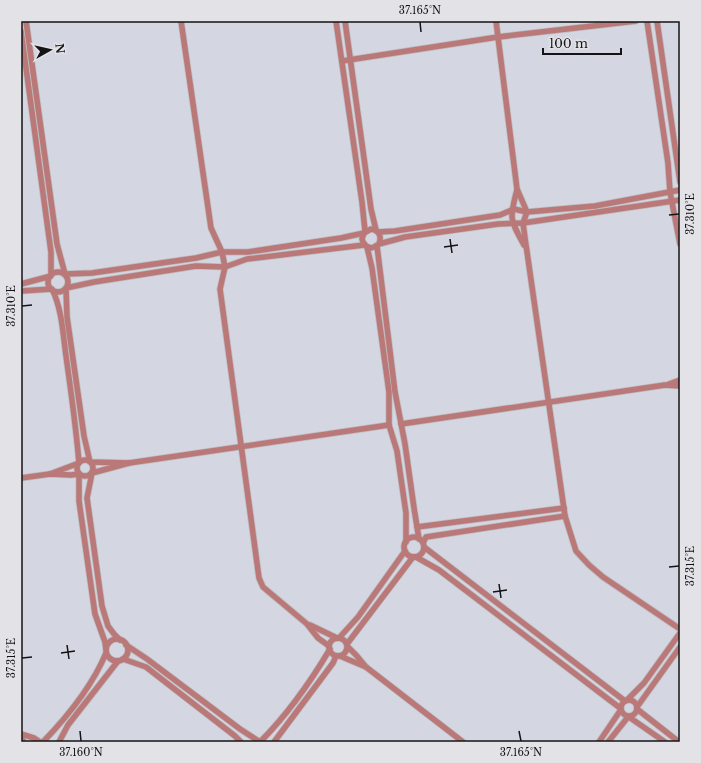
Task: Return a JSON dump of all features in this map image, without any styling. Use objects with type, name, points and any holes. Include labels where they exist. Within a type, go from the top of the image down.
[{"type":"street","points":[[26,21],[57,244],[64,274],[68,280],[66,288],[67,317],[84,436],[90,462],[93,467],[87,498],[102,606],[108,626],[126,645],[148,659],[240,729],[260,742],[278,724],[323,661],[332,641],[338,638],[358,618],[405,551],[406,542],[406,513],[397,451],[389,425],[389,392],[372,268],[366,246],[362,239],[364,232],[358,168],[336,21]]},
{"type":"street","points":[[181,21],[211,228],[222,252],[225,267],[220,288],[240,447],[259,578],[263,587],[307,624],[318,638],[330,648],[332,654],[366,668],[463,742]]},
{"type":"street","points":[[274,742],[338,656],[346,652],[347,645],[414,557],[421,554],[422,543],[417,527],[395,392],[378,245],[380,238],[371,210],[345,21]]},
{"type":"street","points":[[496,21],[517,190],[527,212],[523,223],[565,516],[576,551],[589,565],[603,577],[680,629]]},
{"type":"street","points":[[342,61],[498,37],[636,21]]},
{"type":"street","points":[[647,21],[668,163],[670,192],[680,244]]},
{"type":"street","points":[[657,21],[680,182]]},
{"type":"street","points":[[28,32],[21,32],[51,252],[51,276],[48,282],[55,296],[60,315],[76,431],[79,463],[77,468],[80,474],[79,501],[95,614],[105,642],[106,651],[110,659],[121,660],[146,667],[241,742]]},
{"type":"street","points":[[29,89],[36,88]]},
{"type":"street","points":[[39,162],[46,161]]},
{"type":"street","points":[[358,168],[365,166]]},
{"type":"street","points":[[517,190],[511,211],[512,224],[527,250]]},
{"type":"street","points":[[21,284],[51,276],[56,272],[64,274],[99,272],[196,258],[222,252],[248,252],[341,238],[371,229],[377,231],[395,231],[500,215],[514,209],[527,212],[595,206],[680,190]]},
{"type":"street","points":[[21,291],[52,289],[61,292],[66,288],[94,282],[196,266],[225,267],[247,260],[366,246],[371,248],[405,237],[523,223],[680,200]]},
{"type":"street","points":[[453,222],[454,230]]},
{"type":"street","points":[[384,354],[390,353]]},
{"type":"street","points":[[401,424],[665,385],[680,380]]},
{"type":"street","points":[[665,385],[680,386]]},
{"type":"street","points":[[21,478],[50,474],[80,474],[87,476],[92,473],[129,463],[389,425]]},
{"type":"street","points":[[50,474],[83,460],[90,462],[129,463]]},
{"type":"street","points":[[417,527],[564,508]]},
{"type":"street","points":[[422,543],[426,537],[565,516]]},
{"type":"street","points":[[406,542],[414,538],[422,543],[570,658],[626,700],[634,702],[637,708],[679,742]]},
{"type":"street","points":[[405,551],[410,556],[439,570],[620,709],[623,715],[665,742]]},
{"type":"street","points":[[307,624],[344,640],[366,668]]},
{"type":"street","points":[[599,742],[620,709],[621,704],[644,682],[680,633]]},
{"type":"street","points":[[43,742],[60,724],[88,687],[99,670],[108,643],[112,640],[120,640]]},
{"type":"street","points":[[59,742],[68,725],[127,653],[126,645]]},
{"type":"street","points":[[608,742],[628,717],[636,713],[637,708],[680,647]]},
{"type":"street","points":[[564,665],[570,658]]},
{"type":"street","points":[[88,687],[94,692]]},
{"type":"street","points":[[21,734],[34,738],[40,742]]},
{"type":"street","points":[[21,738],[24,742]]},
{"type":"shaded area","points":[[21,21],[680,21],[680,742],[21,742]]}]
